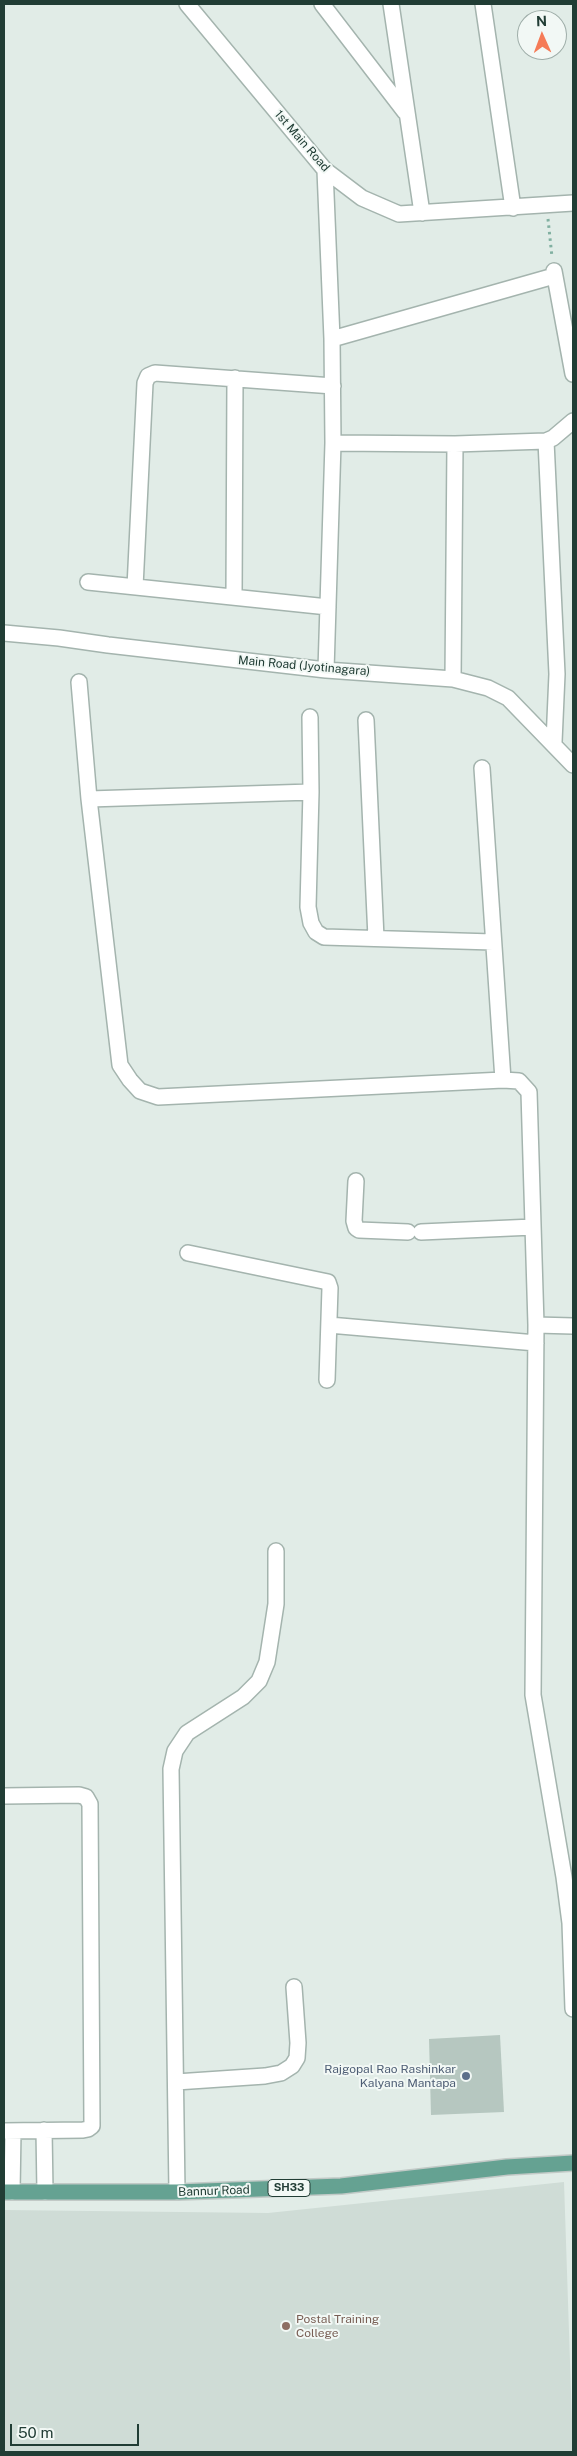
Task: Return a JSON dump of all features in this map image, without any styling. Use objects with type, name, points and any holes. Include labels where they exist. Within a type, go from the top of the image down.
[{"type":"main road","name":"Bannur Road","points":[[8,2192],[177,2192],[342,2186],[507,2167],[573,2163]]},
{"type":"street","name":"1st Main Road","points":[[187,4],[325,170],[362,198],[399,214],[573,203]]},
{"type":"street","points":[[322,4],[406,114]]},
{"type":"street","points":[[391,4],[422,213]]},
{"type":"street","points":[[483,4],[512,208]]},
{"type":"street","points":[[325,170],[333,386],[326,670]]},
{"type":"street","points":[[332,339],[554,273],[573,374]]},
{"type":"street","points":[[135,587],[145,383],[148,376],[156,373],[333,386]]},
{"type":"street","points":[[234,597],[235,378]]},
{"type":"street","points":[[333,443],[455,444],[546,441],[553,438],[573,421]]},
{"type":"street","points":[[546,441],[557,674],[554,742]]},
{"type":"street","points":[[453,679],[455,444]]},
{"type":"street","points":[[88,582],[328,607]]},
{"type":"street","name":"Main Road (Jyotinagara)","points":[[4,633],[326,670],[453,679],[498,691],[508,698],[554,742],[573,764]]},
{"type":"street","points":[[79,682],[89,799],[120,1065],[140,1091],[158,1097],[503,1080],[519,1081],[528,1092],[536,1325],[533,1695],[570,1923],[573,2009]]},
{"type":"street","points":[[310,716],[311,792],[308,908],[311,923],[316,932],[324,937],[493,942]]},
{"type":"street","points":[[366,720],[376,938]]},
{"type":"street","points":[[482,768],[503,1080]]},
{"type":"street","points":[[89,799],[311,792]]},
{"type":"street","points":[[356,1180],[354,1221],[356,1228],[359,1230],[415,1232],[533,1227]]},
{"type":"street","points":[[188,1253],[325,1280],[330,1288],[326,1380]]},
{"type":"street","points":[[329,1325],[536,1343]]},
{"type":"street","points":[[536,1325],[573,1326]]},
{"type":"street","points":[[177,2192],[171,1769],[175,1751],[187,1733],[243,1697],[258,1681],[267,1662],[276,1604],[276,1552]]},
{"type":"street","points":[[4,1796],[79,1795],[86,1797],[90,1804],[92,2126],[83,2130],[8,2131],[8,2192]]},
{"type":"street","points":[[176,2082],[265,2076],[281,2073],[292,2066],[297,2058],[298,2043],[294,1987]]},
{"type":"street","points":[[44,2130],[45,2192]]},
{"type":"path","points":[[546,206],[554,273]]},
{"type":"shaded area","name":"Postal Training College","points":[[564,2182],[573,2452],[4,2452],[4,2210],[268,2213]]},
{"type":"building","name":"Rajgopal Rao Rashinkar Kalyana Mantapa","points":[[500,2035],[504,2112],[431,2115],[429,2039]]},
{"type":"place","name":"Rajgopal Rao Rashinkar Kalyana Mantapa","points":[[466,2076]]},
{"type":"place","name":"Postal Training College","points":[[286,2326]]}]
